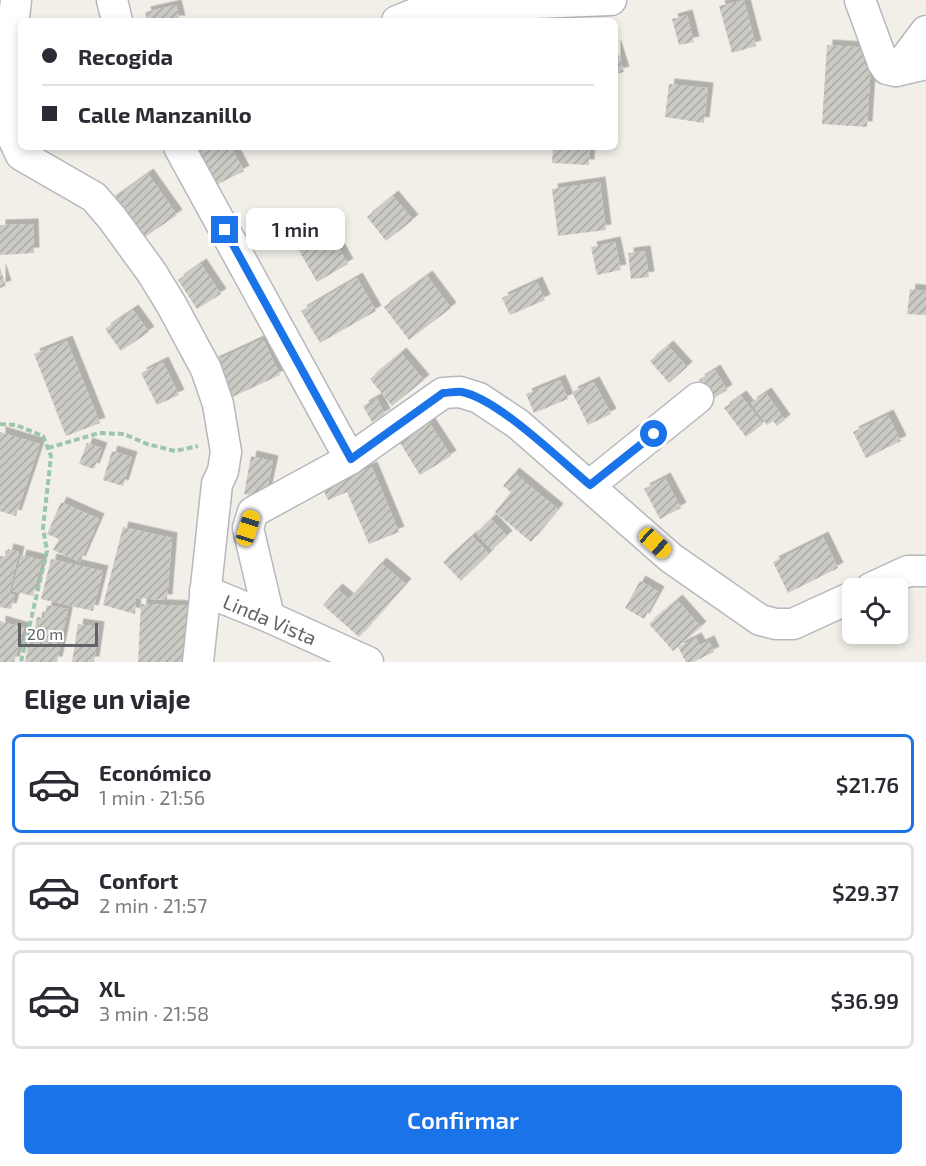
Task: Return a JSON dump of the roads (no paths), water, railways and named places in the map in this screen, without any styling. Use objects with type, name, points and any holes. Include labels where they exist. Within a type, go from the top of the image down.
[{"type":"street","points":[[16,0],[8,70],[13,138],[18,149]]},
{"type":"street","points":[[112,0],[116,18]]},
{"type":"street","points":[[404,18],[432,7],[611,0]]},
{"type":"street","points":[[860,0],[887,69],[896,71],[926,64]]},
{"type":"street","points":[[896,71],[926,31]]},
{"type":"street","points":[[19,150],[21,155],[94,197],[112,218],[152,273],[206,369],[218,404],[226,452],[223,471],[217,484],[198,662]]},
{"type":"street","points":[[181,150],[351,459]]},
{"type":"street","points":[[269,617],[248,528],[253,512],[351,459],[443,393],[460,392],[479,398],[519,424],[671,558],[760,620],[776,624],[792,624],[842,602]]},
{"type":"street","points":[[590,485],[698,398]]},
{"type":"street","points":[[893,578],[908,571],[926,572]]},
{"type":"street","name":"Linda Vista","points":[[205,591],[368,662]]}]
